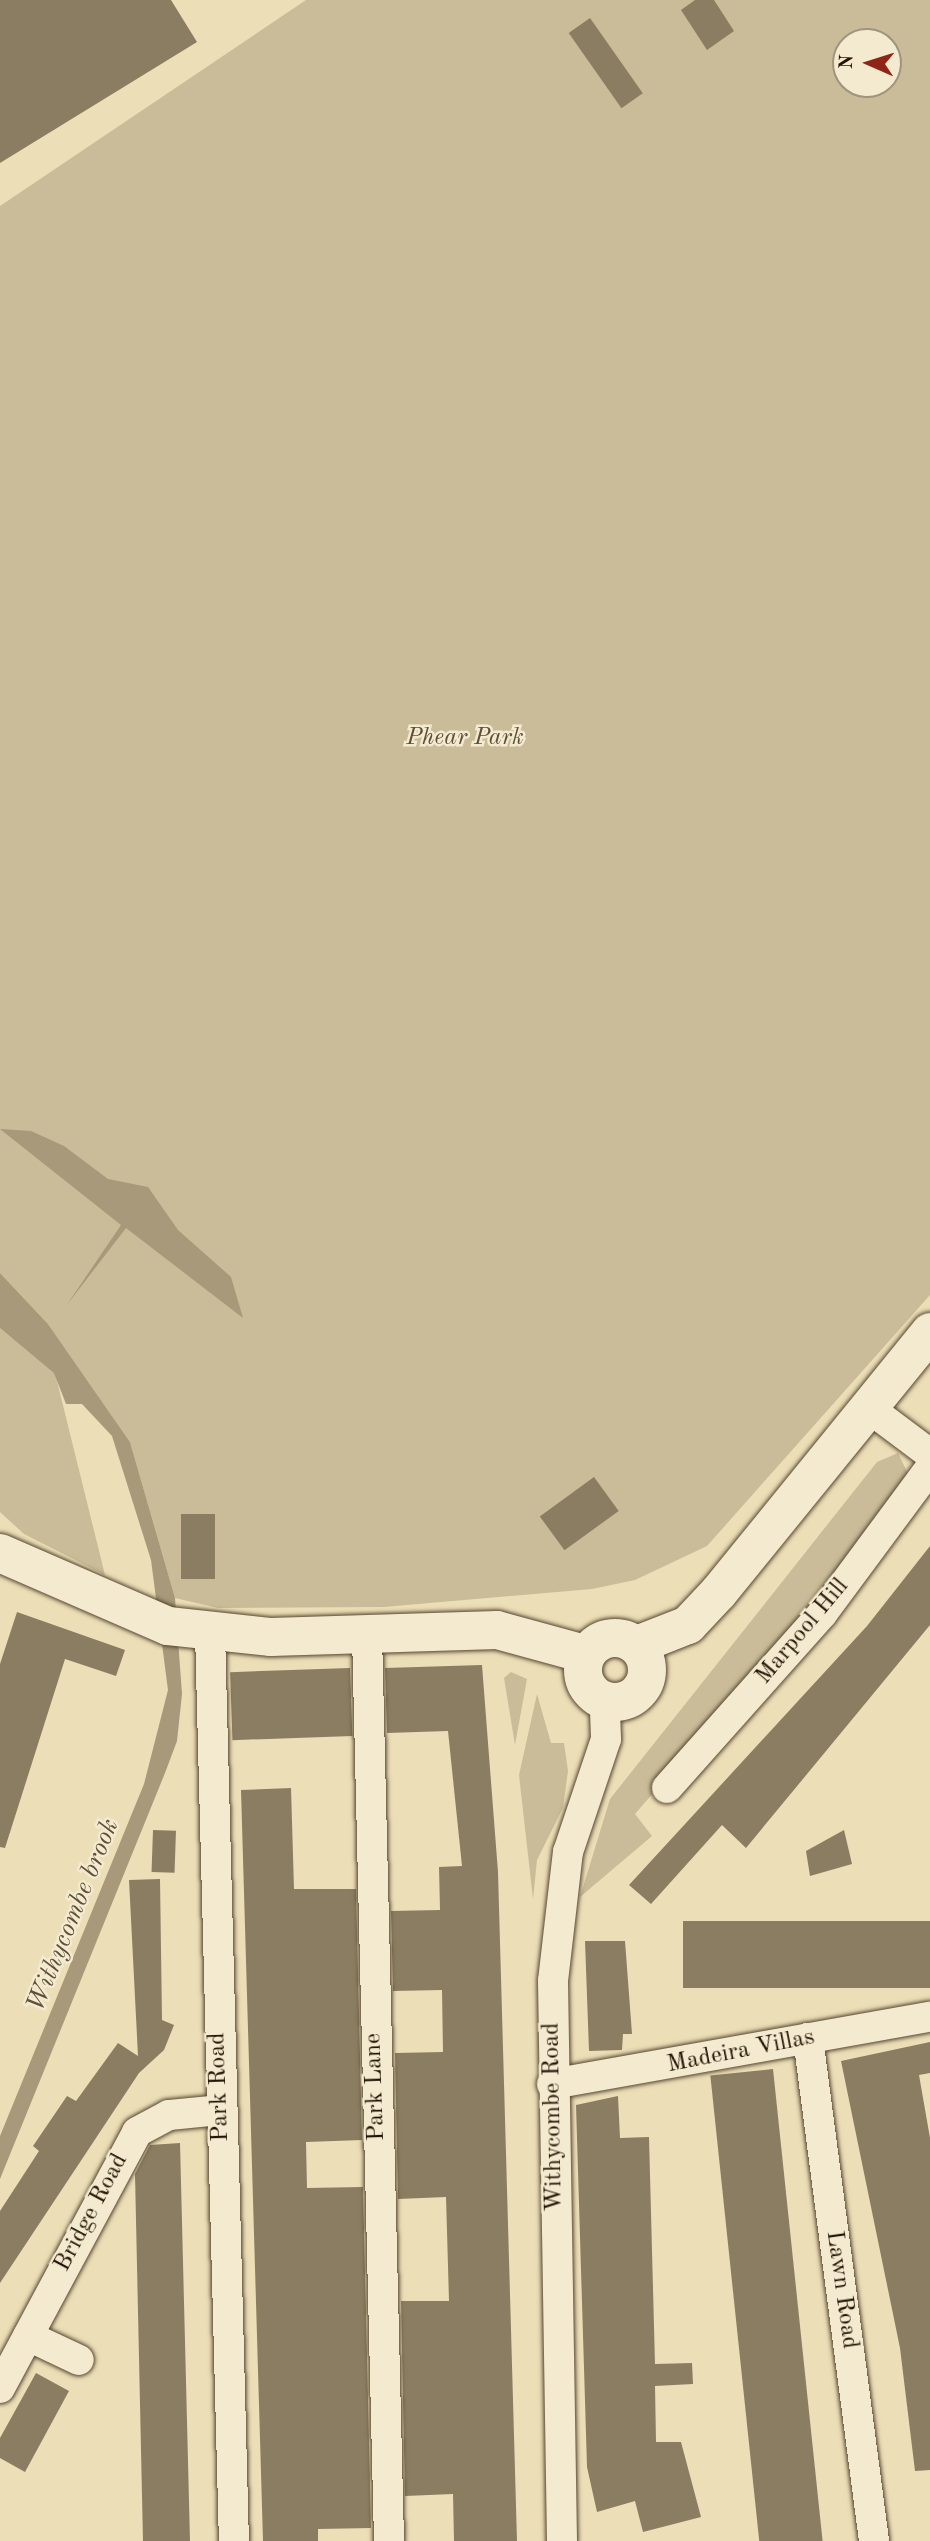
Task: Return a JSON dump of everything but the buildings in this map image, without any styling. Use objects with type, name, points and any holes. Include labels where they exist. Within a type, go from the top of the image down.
[{"type":"street","points":[[0,1553],[125,1611],[210,1633],[367,1634],[497,1630],[585,1654],[612,1637],[636,1645],[688,1625],[870,1409],[930,1332]]},
{"type":"street","points":[[870,1409],[930,1454]]},
{"type":"street","name":"Marpool Hill","points":[[667,1788],[822,1614],[930,1468]]},
{"type":"street","name":"Park Road","points":[[210,1633],[220,2110],[234,2541]]},
{"type":"street","name":"Park Lane","points":[[367,1634],[389,2541]]},
{"type":"street","points":[[585,1654],[586,1684],[605,1701],[627,1700],[645,1685],[648,1669],[636,1645]]},
{"type":"street","name":"Withycombe Road","points":[[562,2541],[552,2084],[559,1909],[568,1852],[606,1739],[605,1701]]},
{"type":"street","name":"Madeira Villas","points":[[552,2084],[930,2017]]},
{"type":"street","name":"Lawn Road","points":[[808,2038],[874,2541]]},
{"type":"street","name":"Bridge Road","points":[[0,2388],[137,2132],[169,2115],[220,2110]]},
{"type":"street","points":[[28,2336],[79,2360]]},
{"type":"green space","name":"Phear Park","points":[[306,0],[930,0],[930,1295],[707,1546],[635,1580],[592,1589],[384,1607],[218,1608],[175,1598],[130,1442],[48,1324],[0,1273],[0,206]]},
{"type":"green space","points":[[0,1328],[55,1373],[105,1575],[24,1534],[0,1512]]},
{"type":"green space","points":[[898,1453],[910,1478],[823,1597],[635,1814],[652,1836],[580,1897],[610,1799],[877,1462]]},
{"type":"green space","points":[[511,1672],[527,1679],[515,1745],[504,1678]]},
{"type":"green space","points":[[537,1694],[551,1743],[564,1743],[568,1771],[563,1808],[537,1860],[533,1899],[519,1775]]},
{"type":"shaded area","points":[[0,1129],[31,1131],[64,1146],[108,1179],[148,1187],[178,1230],[231,1277],[243,1318],[126,1228],[66,1306],[121,1225]]},
{"type":"shaded area","points":[[0,1273],[48,1324],[130,1442],[175,1598],[182,1694],[177,1741],[165,1773],[0,2179],[0,2136],[144,1784],[168,1690],[151,1560],[112,1436],[82,1404],[66,1404],[54,1373],[0,1328]]},
{"type":"water label","name":"Withycombe brook","points":[[74,1916]]}]
